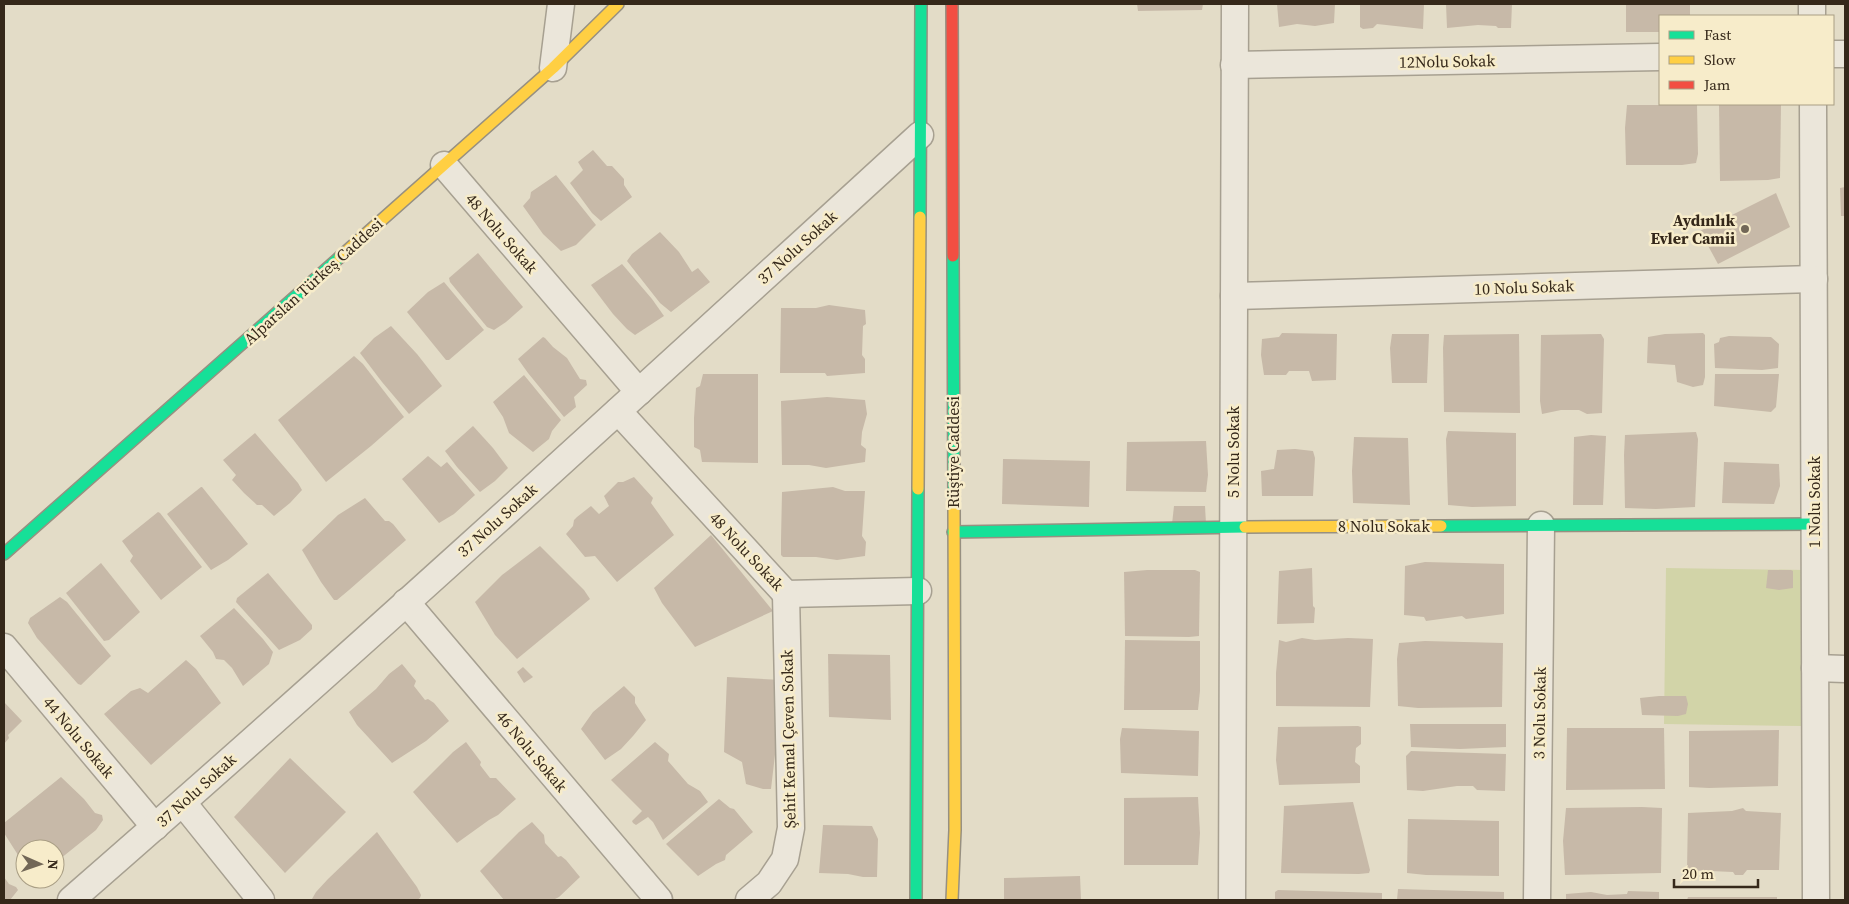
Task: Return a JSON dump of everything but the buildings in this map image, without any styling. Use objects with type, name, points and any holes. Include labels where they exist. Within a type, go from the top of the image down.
[{"type":"street","points":[[554,68],[561,4]]},
{"type":"street","name":"Alparslan Türkeş Caddesi","points":[[4,554],[554,68],[618,4]]},
{"type":"street","name":"Rüştiye Caddesi","points":[[916,900],[921,4]]},
{"type":"street","name":"Rüştiye Caddesi","points":[[952,4],[955,830],[952,899]]},
{"type":"street","name":"5 Nolu Sokak","points":[[1232,900],[1235,4]]},
{"type":"street","name":"12Nolu Sokak","points":[[1234,64],[1659,57]]},
{"type":"street","name":"1 Nolu Sokak","points":[[1813,105],[1816,900]]},
{"type":"street","name":"37 Nolu Sokak","points":[[70,900],[155,827],[406,602],[920,135]]},
{"type":"street","name":"48 Nolu Sokak","points":[[444,165],[639,392]]},
{"type":"street","name":"10 Nolu Sokak","points":[[1234,296],[1814,279]]},
{"type":"street","name":"48 Nolu Sokak","points":[[618,411],[786,594],[918,591]]},
{"type":"street","name":"8 Nolu Sokak","points":[[953,532],[1233,526],[1814,524]]},
{"type":"street","name":"3 Nolu Sokak","points":[[1537,900],[1541,525]]},
{"type":"street","name":"Şehit Kemal Çeven Sokak","points":[[749,900],[769,883],[785,858],[791,828],[786,594]]},
{"type":"street","name":"46 Nolu Sokak","points":[[406,602],[659,900]]},
{"type":"street","name":"44 Nolu Sokak","points":[[4,647],[155,827]]},
{"type":"street","points":[[1815,668],[1845,669]]},
{"type":"street","points":[[182,803],[261,900]]},
{"type":"green space","points":[[1666,568],[1805,570],[1803,726],[1664,724]]},
{"type":"traffic: fast","points":[[920,217],[921,4]]},
{"type":"traffic: fast","points":[[953,256],[954,505]]},
{"type":"traffic: fast","points":[[4,554],[340,257]]},
{"type":"traffic: fast","points":[[916,900],[918,489]]},
{"type":"traffic: fast","points":[[1441,526],[1814,524]]},
{"type":"traffic: fast","points":[[953,532],[1245,527]]},
{"type":"traffic: slow","points":[[340,257],[553,68],[618,4]]},
{"type":"traffic: slow","points":[[918,489],[920,217]]},
{"type":"traffic: slow","points":[[952,900],[955,830],[954,505]]},
{"type":"traffic: slow","points":[[1245,527],[1441,526]]},
{"type":"traffic: jam","points":[[952,4],[953,256]]},
{"type":"place","name":"Aydınlık Evler Camii","points":[[1745,229]]}]
